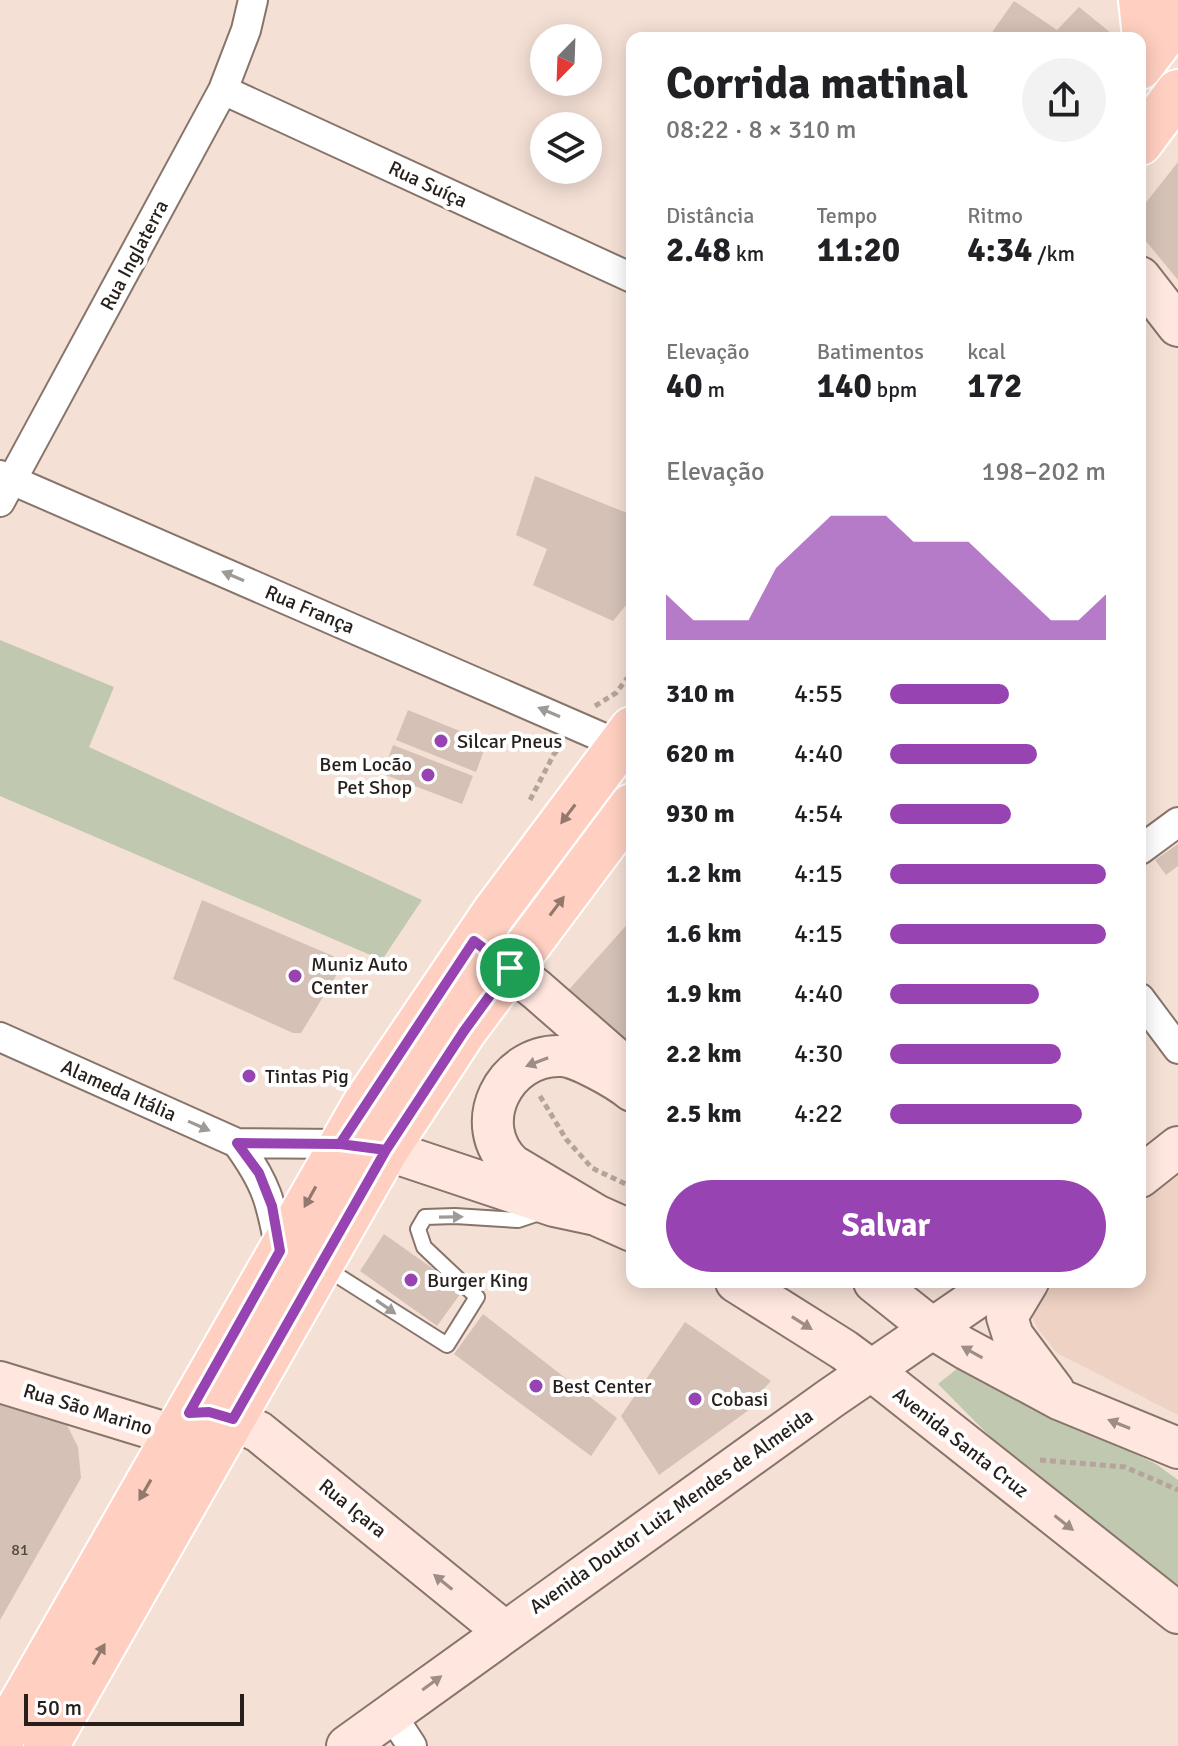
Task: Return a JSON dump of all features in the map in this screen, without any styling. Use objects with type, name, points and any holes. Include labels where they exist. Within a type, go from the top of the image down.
[{"type":"main road","points":[[1141,0],[1143,32]]},
{"type":"main road","points":[[1146,59],[1178,17]]},
{"type":"main road","points":[[1146,135],[1178,92]]},
{"type":"main road","points":[[1146,285],[1178,326]]},
{"type":"main road","points":[[0,1741],[183,1425],[340,1144],[474,941],[626,737]]},
{"type":"main road","points":[[46,1746],[386,1150],[464,1031],[626,814]]},
{"type":"main road","points":[[474,941],[626,1068]]},
{"type":"main road","points":[[626,1086],[617,1079],[563,1055],[542,1059],[523,1068],[505,1084],[493,1105],[495,1143],[512,1165],[596,1215],[626,1228]]},
{"type":"main road","points":[[340,1144],[386,1150],[554,1206],[596,1215]]},
{"type":"main road","points":[[1146,1172],[1178,1147]]},
{"type":"main road","name":"Avenida Santa Cruz","points":[[746,1288],[871,1370],[1178,1613]]},
{"type":"main road","points":[[882,1288],[933,1329],[1061,1400],[1178,1448]]},
{"type":"main road","name":"Avenida Doutor Luiz Mendes de Almeida","points":[[347,1746],[402,1730],[504,1631],[991,1288]]},
{"type":"main road","points":[[1024,1288],[1007,1317],[1013,1336],[1061,1400]]},
{"type":"main road","name":"Rua São Marino","points":[[0,1382],[183,1425]]},
{"type":"main road","name":"Rua Içara","points":[[183,1425],[209,1412],[233,1419],[259,1432],[504,1631]]},
{"type":"street","name":"Rua Inglaterra","points":[[4,486],[223,90],[246,30],[253,0]]},
{"type":"street","name":"Rua Suíça","points":[[223,90],[626,275]]},
{"type":"street","name":"Rua França","points":[[4,486],[626,737]]},
{"type":"street","points":[[1146,846],[1178,822]]},
{"type":"street","points":[[1146,1006],[1178,1049]]},
{"type":"street","name":"Alameda Itália","points":[[0,1037],[237,1143],[340,1144]]},
{"type":"street","points":[[237,1143],[263,1181],[272,1206],[280,1251]]},
{"type":"lane","points":[[320,1265],[447,1345],[477,1297],[421,1242],[418,1229],[425,1217],[518,1220],[554,1206]]},
{"type":"shaded area","points":[[1178,1176],[1178,1415],[1057,1353],[1038,1329],[1030,1312],[1038,1288],[1146,1288],[1146,1200]]},
{"type":"green space","points":[[0,640],[114,687],[89,747],[422,900],[382,960],[0,796]]},
{"type":"green space","points":[[963,1364],[1056,1416],[1156,1464],[1178,1480],[1178,1596],[1031,1478],[938,1384]]},
{"type":"building","points":[[1014,1],[1057,30],[1079,7],[1110,32],[992,32]]},
{"type":"building","points":[[1178,162],[1178,280],[1146,241],[1146,202]]},
{"type":"building","points":[[535,476],[626,513],[626,605],[613,621],[533,585],[547,549],[516,535]]},
{"type":"building","name":"Silcar Pneus","points":[[408,710],[487,742],[476,772],[396,740]]},
{"type":"building","name":"Bem Locão Pet Shop","points":[[393,745],[473,776],[462,804],[383,774]]},
{"type":"building","points":[[1178,844],[1178,866],[1166,875],[1155,860]]},
{"type":"building","points":[[202,900],[333,956],[342,966],[301,1033],[293,1033],[173,979]]},
{"type":"building","points":[[626,926],[626,1040],[565,994]]},
{"type":"building","name":"Burger King","points":[[384,1234],[463,1290],[437,1326],[360,1271]]},
{"type":"building","name":"Best Center","points":[[483,1314],[617,1418],[591,1456],[454,1354]]},
{"type":"building","name":"Cobasi","points":[[685,1322],[771,1381],[756,1397],[760,1402],[659,1475],[621,1416]]},
{"type":"building","points":[[0,1404],[67,1425],[78,1447],[81,1478],[0,1620]]},
{"type":"place","name":"Silcar Pneus","points":[[441,741]]},
{"type":"place","name":"Bem Locão Pet Shop","points":[[428,775]]},
{"type":"place","name":"Muniz Auto Center","points":[[295,976]]},
{"type":"place","name":"Tintas Pig","points":[[249,1076]]},
{"type":"place","name":"Burger King","points":[[411,1280]]},
{"type":"place","name":"Best Center","points":[[536,1386]]},
{"type":"place","name":"Cobasi","points":[[695,1399]]},
{"type":"route","points":[[510,968],[464,1031],[386,1150],[340,1144],[237,1143],[259,1173],[272,1206],[280,1251],[189,1413],[209,1412],[233,1419],[386,1150],[340,1144],[474,941],[510,968]]}]
